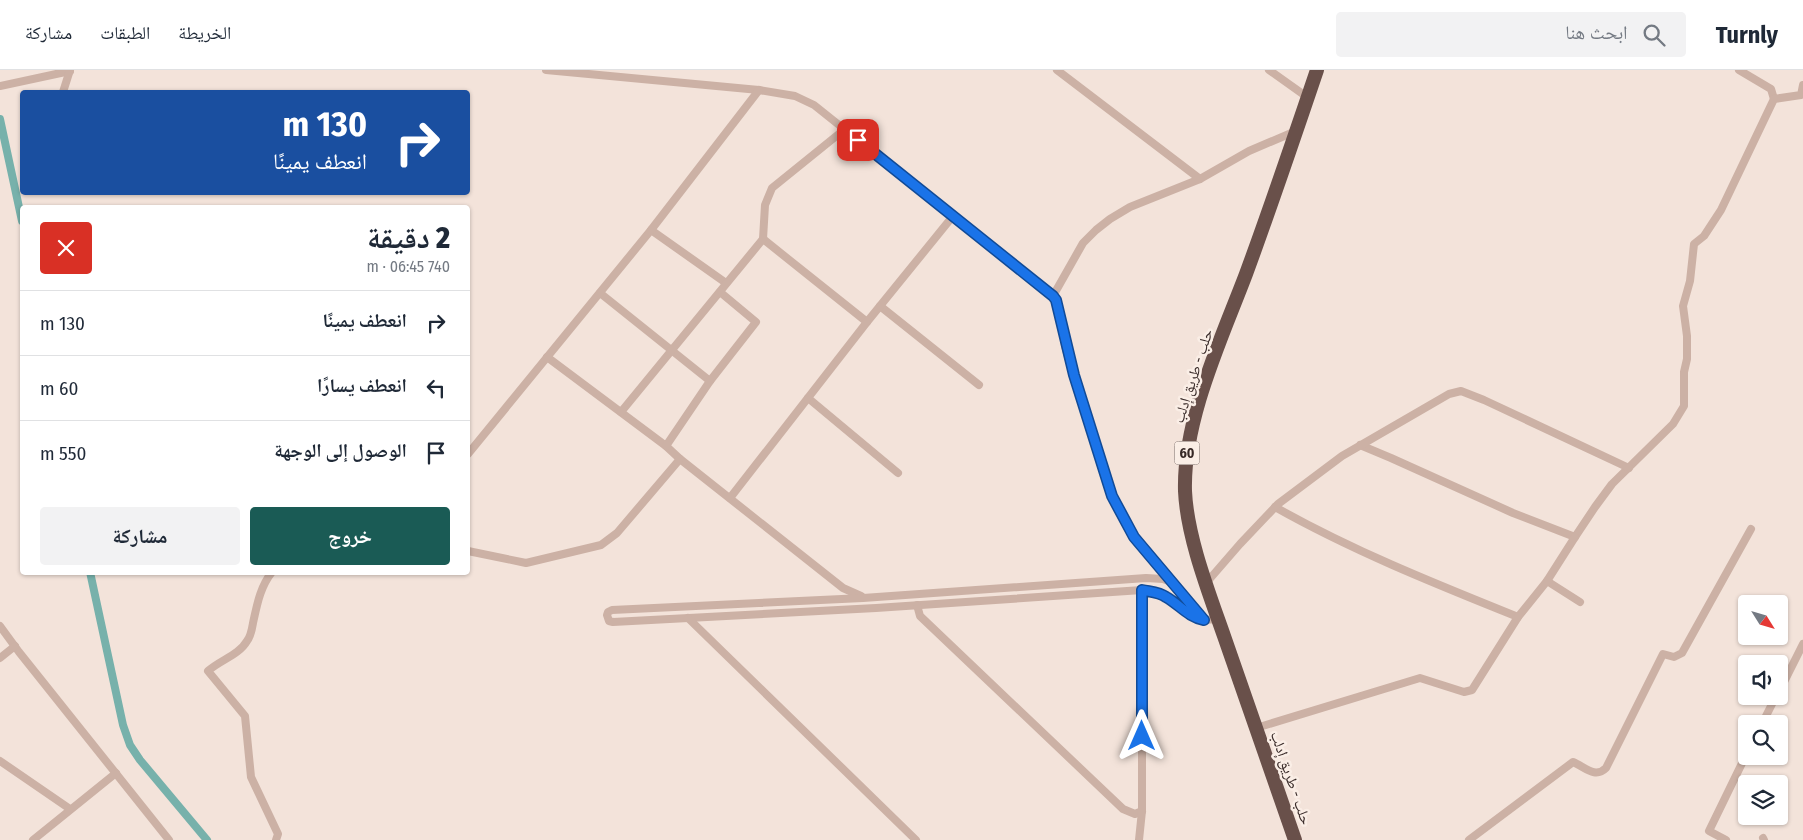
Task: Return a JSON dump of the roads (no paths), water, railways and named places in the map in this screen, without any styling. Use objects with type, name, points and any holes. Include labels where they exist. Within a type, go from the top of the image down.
[{"type":"highway","name":"حلب - طريق إدلب","points":[[1294,840],[1218,619],[1188,520],[1186,465],[1190,434],[1199,400],[1259,239],[1317,70]]},
{"type":"street","points":[[546,70],[644,74],[795,96],[814,105],[845,129],[1053,296],[1058,307],[1074,375],[1112,496],[1134,537],[1204,620]]},
{"type":"street","points":[[1057,70],[1200,179]]},
{"type":"street","points":[[1269,70],[1307,97]]},
{"type":"street","points":[[1256,728],[1420,678],[1464,692],[1472,690],[1518,617],[1547,581],[1606,492],[1673,424],[1684,406],[1687,336],[1683,306],[1690,282],[1694,244],[1704,236],[1721,210],[1774,99],[1770,89],[1739,70]]},
{"type":"street","points":[[0,86],[70,71],[64,90]]},
{"type":"street","points":[[1774,99],[1801,95],[1803,86]]},
{"type":"street","points":[[470,452],[651,230],[759,90]]},
{"type":"street","points":[[621,412],[763,239],[765,205],[772,188],[845,129]]},
{"type":"street","points":[[1053,296],[1082,243],[1096,230],[1130,207],[1200,179],[1249,151],[1296,131]]},
{"type":"street","points":[[730,498],[867,322],[953,216]]},
{"type":"street","points":[[651,230],[726,283]]},
{"type":"street","points":[[763,239],[867,322]]},
{"type":"street","points":[[666,446],[710,381],[756,322],[720,292]]},
{"type":"street","points":[[600,293],[710,381]]},
{"type":"street","points":[[880,306],[979,385]]},
{"type":"street","points":[[547,356],[666,446],[680,460],[844,588],[863,598],[876,608]]},
{"type":"street","points":[[1206,582],[1275,507],[1342,456],[1449,394],[1461,391],[1629,468]]},
{"type":"street","points":[[808,398],[898,473]]},
{"type":"street","points":[[1360,446],[1513,513],[1576,537]]},
{"type":"street","points":[[470,551],[526,563],[601,545],[617,533],[680,460]]},
{"type":"street","points":[[1275,507],[1316,530],[1518,617]]},
{"type":"street","points":[[1469,840],[1573,762],[1594,774],[1598,774],[1606,768],[1663,654],[1674,657],[1682,654],[1751,530]]},
{"type":"street","points":[[270,575],[261,591],[249,638],[242,649],[218,663],[208,672],[245,716],[251,777],[278,834],[276,840]]},
{"type":"street","points":[[1172,582],[1146,578],[863,598],[612,610],[608,612],[607,616],[609,621],[613,622],[876,608],[1142,590],[1167,597],[1195,618],[1204,620],[1218,619]]},
{"type":"street","points":[[1547,581],[1580,602]]},
{"type":"street","points":[[1139,840],[1142,811],[1142,590]]},
{"type":"street","points":[[917,605],[920,616],[1123,809],[1135,814],[1142,811]]},
{"type":"street","points":[[688,618],[916,840]]},
{"type":"street","points":[[0,626],[169,840]]},
{"type":"street","points":[[1788,674],[1803,644]]},
{"type":"street","points":[[0,658],[14,646]]},
{"type":"street","points":[[0,761],[70,809]]},
{"type":"street","points":[[1726,840],[1708,831],[1741,765]]},
{"type":"street","points":[[32,840],[116,773]]},
{"type":"waterway","points":[[0,119],[20,212]]},
{"type":"waterway","points":[[91,575],[123,725],[130,745],[140,760],[207,840]]}]
